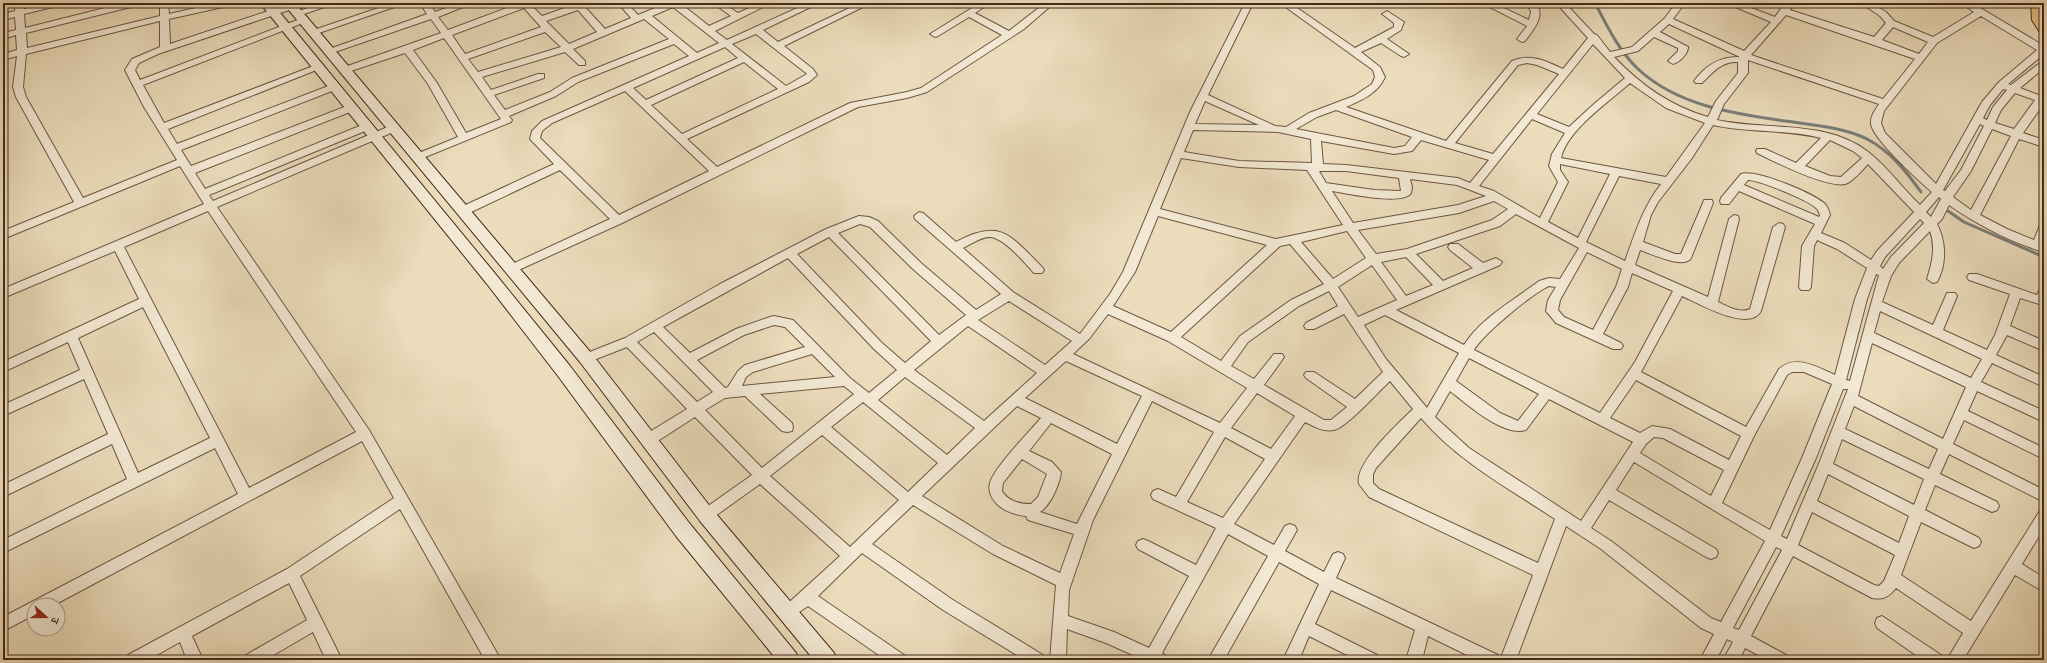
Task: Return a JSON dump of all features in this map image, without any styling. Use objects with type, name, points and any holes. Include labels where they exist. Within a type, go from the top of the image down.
[{"type":"main road","points":[[2038,3],[2037,11],[2041,25],[2044,28]]},
{"type":"main road","points":[[270,7],[285,28],[319,67],[370,132],[512,305],[703,555],[788,660]]},
{"type":"main road","points":[[300,13],[329,51],[586,358],[706,514],[789,612],[827,660]]},
{"type":"main road","points":[[415,186],[434,176]]},
{"type":"main road","points":[[512,305],[522,302],[534,295]]},
{"type":"main road","points":[[526,324],[533,315],[546,311]]},
{"type":"main road","points":[[637,469],[660,456]]},
{"type":"street","points":[[3,17],[19,8],[58,3]]},
{"type":"street","points":[[3,36],[136,3]]},
{"type":"street","points":[[164,3],[165,48]]},
{"type":"street","points":[[3,57],[22,51],[229,3]]},
{"type":"street","points":[[137,84],[285,28],[300,13],[332,3]]},
{"type":"street","points":[[402,3],[300,13],[270,7],[144,57],[131,65],[130,70],[162,128],[210,205],[364,434],[493,660]]},
{"type":"street","points":[[418,156],[463,137],[505,122],[507,119],[424,3]]},
{"type":"street","points":[[329,51],[469,3]]},
{"type":"street","points":[[345,70],[407,49],[527,3],[547,28],[582,63]]},
{"type":"street","points":[[540,20],[588,3]]},
{"type":"street","points":[[622,3],[696,56]]},
{"type":"street","points":[[475,76],[568,48],[642,18],[657,6],[675,3],[785,90]]},
{"type":"street","points":[[709,30],[768,3]]},
{"type":"street","points":[[618,220],[535,139],[535,133],[540,126],[548,121],[696,56],[727,44],[815,3]]},
{"type":"street","points":[[778,45],[852,6],[867,3]]},
{"type":"street","points":[[512,269],[618,220],[854,105],[867,100],[910,96],[924,90],[1010,35],[1050,3]]},
{"type":"street","points":[[789,612],[807,597],[984,428],[1080,340],[1106,308],[1129,272],[1189,127],[1249,3]]},
{"type":"street","points":[[1203,96],[1282,130],[1314,115],[1362,96],[1376,85],[1381,79],[1377,69],[1284,3]]},
{"type":"street","points":[[1486,3],[1532,25]]},
{"type":"street","points":[[1522,39],[1536,17],[1536,12],[1530,3]]},
{"type":"street","points":[[1560,3],[1594,38],[1613,54],[1631,78],[1659,100],[1682,111],[1712,120],[1748,128],[1813,131],[1857,149],[1923,211],[1934,219],[1940,250],[1933,278]]},
{"type":"street","points":[[1613,54],[1631,51],[1668,20],[1681,3]]},
{"type":"street","points":[[1730,3],[1777,21]]},
{"type":"street","points":[[1865,3],[1883,14],[1891,23],[1934,41]]},
{"type":"street","points":[[1708,660],[1773,539],[1809,458],[1839,382],[1861,299],[1873,267],[1881,254],[1923,211],[1935,195],[1953,166],[1976,120],[1986,104],[2002,84],[2044,50],[1965,3]]},
{"type":"street","points":[[721,4],[738,17]]},
{"type":"street","points":[[935,34],[970,14],[982,4]]},
{"type":"street","points":[[579,6],[604,34]]},
{"type":"street","points":[[1596,336],[1617,299],[1636,244],[1654,200],[1666,181],[1688,156],[1712,120],[1719,103],[1742,73],[1744,58],[1777,21],[1785,6],[1921,58]]},
{"type":"street","points":[[19,8],[22,51],[18,87],[21,97],[80,203]]},
{"type":"street","points":[[1981,12],[1934,41],[1885,103],[1877,117],[1876,123],[1879,132],[1935,195],[1946,202],[1989,226],[2041,247],[2044,228]]},
{"type":"street","points":[[970,14],[1010,35]]},
{"type":"street","points":[[1354,52],[1381,39],[1398,28],[1400,25],[1387,14]]},
{"type":"street","points":[[1668,20],[1744,58],[1885,103]]},
{"type":"street","points":[[1876,40],[1891,23]]},
{"type":"street","points":[[462,58],[547,28]]},
{"type":"street","points":[[681,138],[806,80],[812,75],[810,71],[757,30]]},
{"type":"street","points":[[1654,33],[1683,47],[1683,52],[1673,61]]},
{"type":"street","points":[[1473,186],[1494,158],[1594,38]]},
{"type":"street","points":[[1381,39],[1404,54]]},
{"type":"street","points":[[503,115],[553,94],[575,80],[675,40]]},
{"type":"street","points":[[407,49],[432,83],[463,137]]},
{"type":"street","points":[[645,104],[745,58]]},
{"type":"street","points":[[1699,81],[1724,59],[1744,58]]},
{"type":"street","points":[[1448,145],[1515,63],[1520,60],[1532,61],[1566,72]]},
{"type":"street","points":[[1731,660],[1790,548],[1810,504],[1852,394],[1885,275],[1894,260],[1934,219],[1946,202],[1951,190],[1966,171],[1997,108],[2013,89],[2044,62]]},
{"type":"street","points":[[162,128],[319,67]]},
{"type":"street","points":[[488,94],[541,76]]},
{"type":"street","points":[[1542,224],[1563,182],[1555,170],[1559,147],[1571,132],[1631,78]]},
{"type":"street","points":[[1973,217],[2017,134],[2042,99],[2002,84]]},
{"type":"street","points":[[175,148],[334,87]]},
{"type":"street","points":[[626,87],[716,172]]},
{"type":"street","points":[[1337,107],[1419,136],[1494,158]]},
{"type":"street","points":[[189,171],[351,108]]},
{"type":"street","points":[[1531,115],[1571,132]]},
{"type":"street","points":[[1976,120],[2044,144]]},
{"type":"street","points":[[1189,127],[1282,130],[1394,151],[1408,149],[1419,136]]},
{"type":"street","points":[[203,194],[370,132],[394,128]]},
{"type":"street","points":[[3,294],[210,205],[370,132]]},
{"type":"street","points":[[1316,136],[1315,168],[1324,186],[1350,227],[1404,302]]},
{"type":"street","points":[[1798,167],[1828,136]]},
{"type":"street","points":[[1761,152],[1840,182],[1844,181],[1868,158]]},
{"type":"street","points":[[1178,154],[1239,164],[1346,168],[1458,182],[1473,186],[1583,245],[1712,304],[1742,315],[1750,315],[1755,311],[1778,228]]},
{"type":"street","points":[[1556,160],[1666,181]]},
{"type":"street","points":[[3,235],[183,161]]},
{"type":"street","points":[[463,211],[561,165]]},
{"type":"street","points":[[1616,172],[1583,245],[1552,307],[1554,316],[1617,346]]},
{"type":"street","points":[[1324,186],[1374,194],[1402,194],[1406,193],[1407,187],[1403,175]]},
{"type":"street","points":[[1725,201],[1745,176],[1760,178],[1822,207],[1825,215],[1808,246],[1805,287]]},
{"type":"street","points":[[1737,186],[1821,222]]},
{"type":"street","points":[[1154,211],[1276,243],[1350,227],[1459,209],[1495,197]]},
{"type":"street","points":[[1636,244],[1674,258],[1685,258],[1708,203]]},
{"type":"street","points":[[1223,367],[1244,339],[1295,303],[1332,285],[1373,259],[1408,253],[1496,223],[1515,209]]},
{"type":"street","points":[[919,216],[1009,295],[1080,340]]},
{"type":"street","points":[[1712,304],[1734,219]]},
{"type":"street","points":[[586,358],[629,341],[724,287],[830,232],[859,220],[869,221],[972,318],[1045,372]]},
{"type":"street","points":[[830,232],[938,341]]},
{"type":"street","points":[[955,247],[983,234],[996,234],[1005,239],[1038,270]]},
{"type":"street","points":[[1814,234],[1841,246],[1885,275]]},
{"type":"street","points":[[1292,240],[1332,285],[1390,373],[1424,413],[1464,452],[1606,544],[1694,615],[1781,660]]},
{"type":"street","points":[[1172,338],[1276,243]]},
{"type":"street","points":[[117,245],[246,496]]},
{"type":"street","points":[[1454,247],[1481,268]]},
{"type":"street","points":[[790,253],[854,324],[905,370],[984,428]]},
{"type":"street","points":[[1408,253],[1441,286]]},
{"type":"street","points":[[1356,323],[1496,262]]},
{"type":"street","points":[[1973,278],[2039,300],[2042,300],[2044,292]]},
{"type":"street","points":[[1542,572],[1374,493],[1365,481],[1366,475],[1380,452],[1424,413],[1448,382],[1466,351],[1482,331],[1543,284],[1549,282],[1564,284]]},
{"type":"street","points":[[1602,420],[1657,333],[1680,289]]},
{"type":"street","points":[[1631,454],[1773,539],[1872,591],[1881,593],[1887,590],[1893,578],[1932,476],[1974,384],[2003,328],[2016,293]]},
{"type":"street","points":[[706,514],[761,476],[822,427],[905,370],[938,341],[1009,295]]},
{"type":"street","points":[[1936,332],[1951,296]]},
{"type":"street","points":[[3,367],[146,301]]},
{"type":"street","points":[[1876,304],[2044,382]]},
{"type":"street","points":[[1310,326],[1346,307]]},
{"type":"street","points":[[1106,308],[1172,338],[1322,425],[1334,425],[1356,407],[1390,373]]},
{"type":"street","points":[[1385,310],[1641,440]]},
{"type":"street","points":[[689,359],[740,332],[774,320],[789,323],[846,381],[947,463]]},
{"type":"street","points":[[655,326],[689,359],[727,392],[846,381]]},
{"type":"street","points":[[2003,328],[2044,346]]},
{"type":"street","points":[[71,336],[135,481]]},
{"type":"street","points":[[1868,336],[2044,417]]},
{"type":"street","points":[[629,341],[761,476],[850,556]]},
{"type":"street","points":[[648,440],[695,410],[727,392],[748,368],[814,348]]},
{"type":"street","points":[[1064,355],[1149,394],[1274,457]]},
{"type":"street","points":[[1179,504],[1222,430],[1278,357]]},
{"type":"street","points":[[1714,505],[1749,434],[1783,372],[1789,367],[1805,367],[1839,382],[1852,394],[1946,446],[2044,496]]},
{"type":"street","points":[[3,411],[87,372]]},
{"type":"street","points":[[1633,373],[1749,434]]},
{"type":"street","points":[[1310,375],[1356,407]]},
{"type":"street","points":[[1448,382],[1504,423],[1517,427],[1521,426],[1548,392]]},
{"type":"street","points":[[748,391],[787,427]]},
{"type":"street","points":[[1058,660],[1064,582],[1082,531],[1149,394]]},
{"type":"street","points":[[1015,399],[1049,418],[1120,452]]},
{"type":"street","points":[[1961,413],[2044,454]]},
{"type":"street","points":[[1060,620],[1109,637],[1156,658],[1198,574],[1225,526],[1303,414]]},
{"type":"street","points":[[1019,452],[1047,466],[1054,472],[1054,477],[1043,500],[1033,510],[1026,510],[1002,502],[996,497],[994,490],[996,482],[1019,452],[1049,418]]},
{"type":"street","points":[[822,427],[910,499],[998,550],[1064,582]]},
{"type":"street","points":[[1583,529],[1631,454],[1641,440],[1652,431],[1665,432],[1732,468]]},
{"type":"street","points":[[1838,431],[1992,506]]},
{"type":"street","points":[[55,597],[364,434]]},
{"type":"street","points":[[3,491],[115,436]]},
{"type":"street","points":[[3,547],[218,440]]},
{"type":"street","points":[[1825,466],[1974,542]]},
{"type":"street","points":[[1607,492],[1711,553]]},
{"type":"street","points":[[1158,495],[1225,526],[1327,581],[1493,660]]},
{"type":"street","points":[[133,660],[292,574],[402,500]]},
{"type":"street","points":[[1810,504],[1903,552]]},
{"type":"street","points":[[1033,516],[1082,531]]},
{"type":"street","points":[[1508,660],[1563,516]]},
{"type":"street","points":[[1955,660],[2014,567],[2044,516]]},
{"type":"street","points":[[1216,660],[1290,530]]},
{"type":"street","points":[[862,545],[948,605],[1038,660]]},
{"type":"street","points":[[1143,545],[1198,574]]},
{"type":"street","points":[[1291,660],[1338,558]]},
{"type":"street","points":[[2014,567],[2044,586]]},
{"type":"street","points":[[292,574],[334,660]]},
{"type":"street","points":[[1893,578],[1973,631]]},
{"type":"street","points":[[807,597],[899,660]]},
{"type":"street","points":[[3,624],[26,612]]},
{"type":"street","points":[[251,660],[316,623]]},
{"type":"street","points":[[1882,623],[1936,660]]},
{"type":"street","points":[[1306,627],[1372,660]]},
{"type":"street","points":[[1414,660],[1423,628]]},
{"type":"street","points":[[183,633],[195,660]]},
{"type":"waterway","points":[[1595,3],[1614,38],[1631,62],[1655,82],[1693,102],[1714,108],[1757,117],[1834,128],[1867,139],[1883,149],[1903,169],[1921,192]]},
{"type":"waterway","points":[[1948,211],[1964,222],[2044,257]]}]
